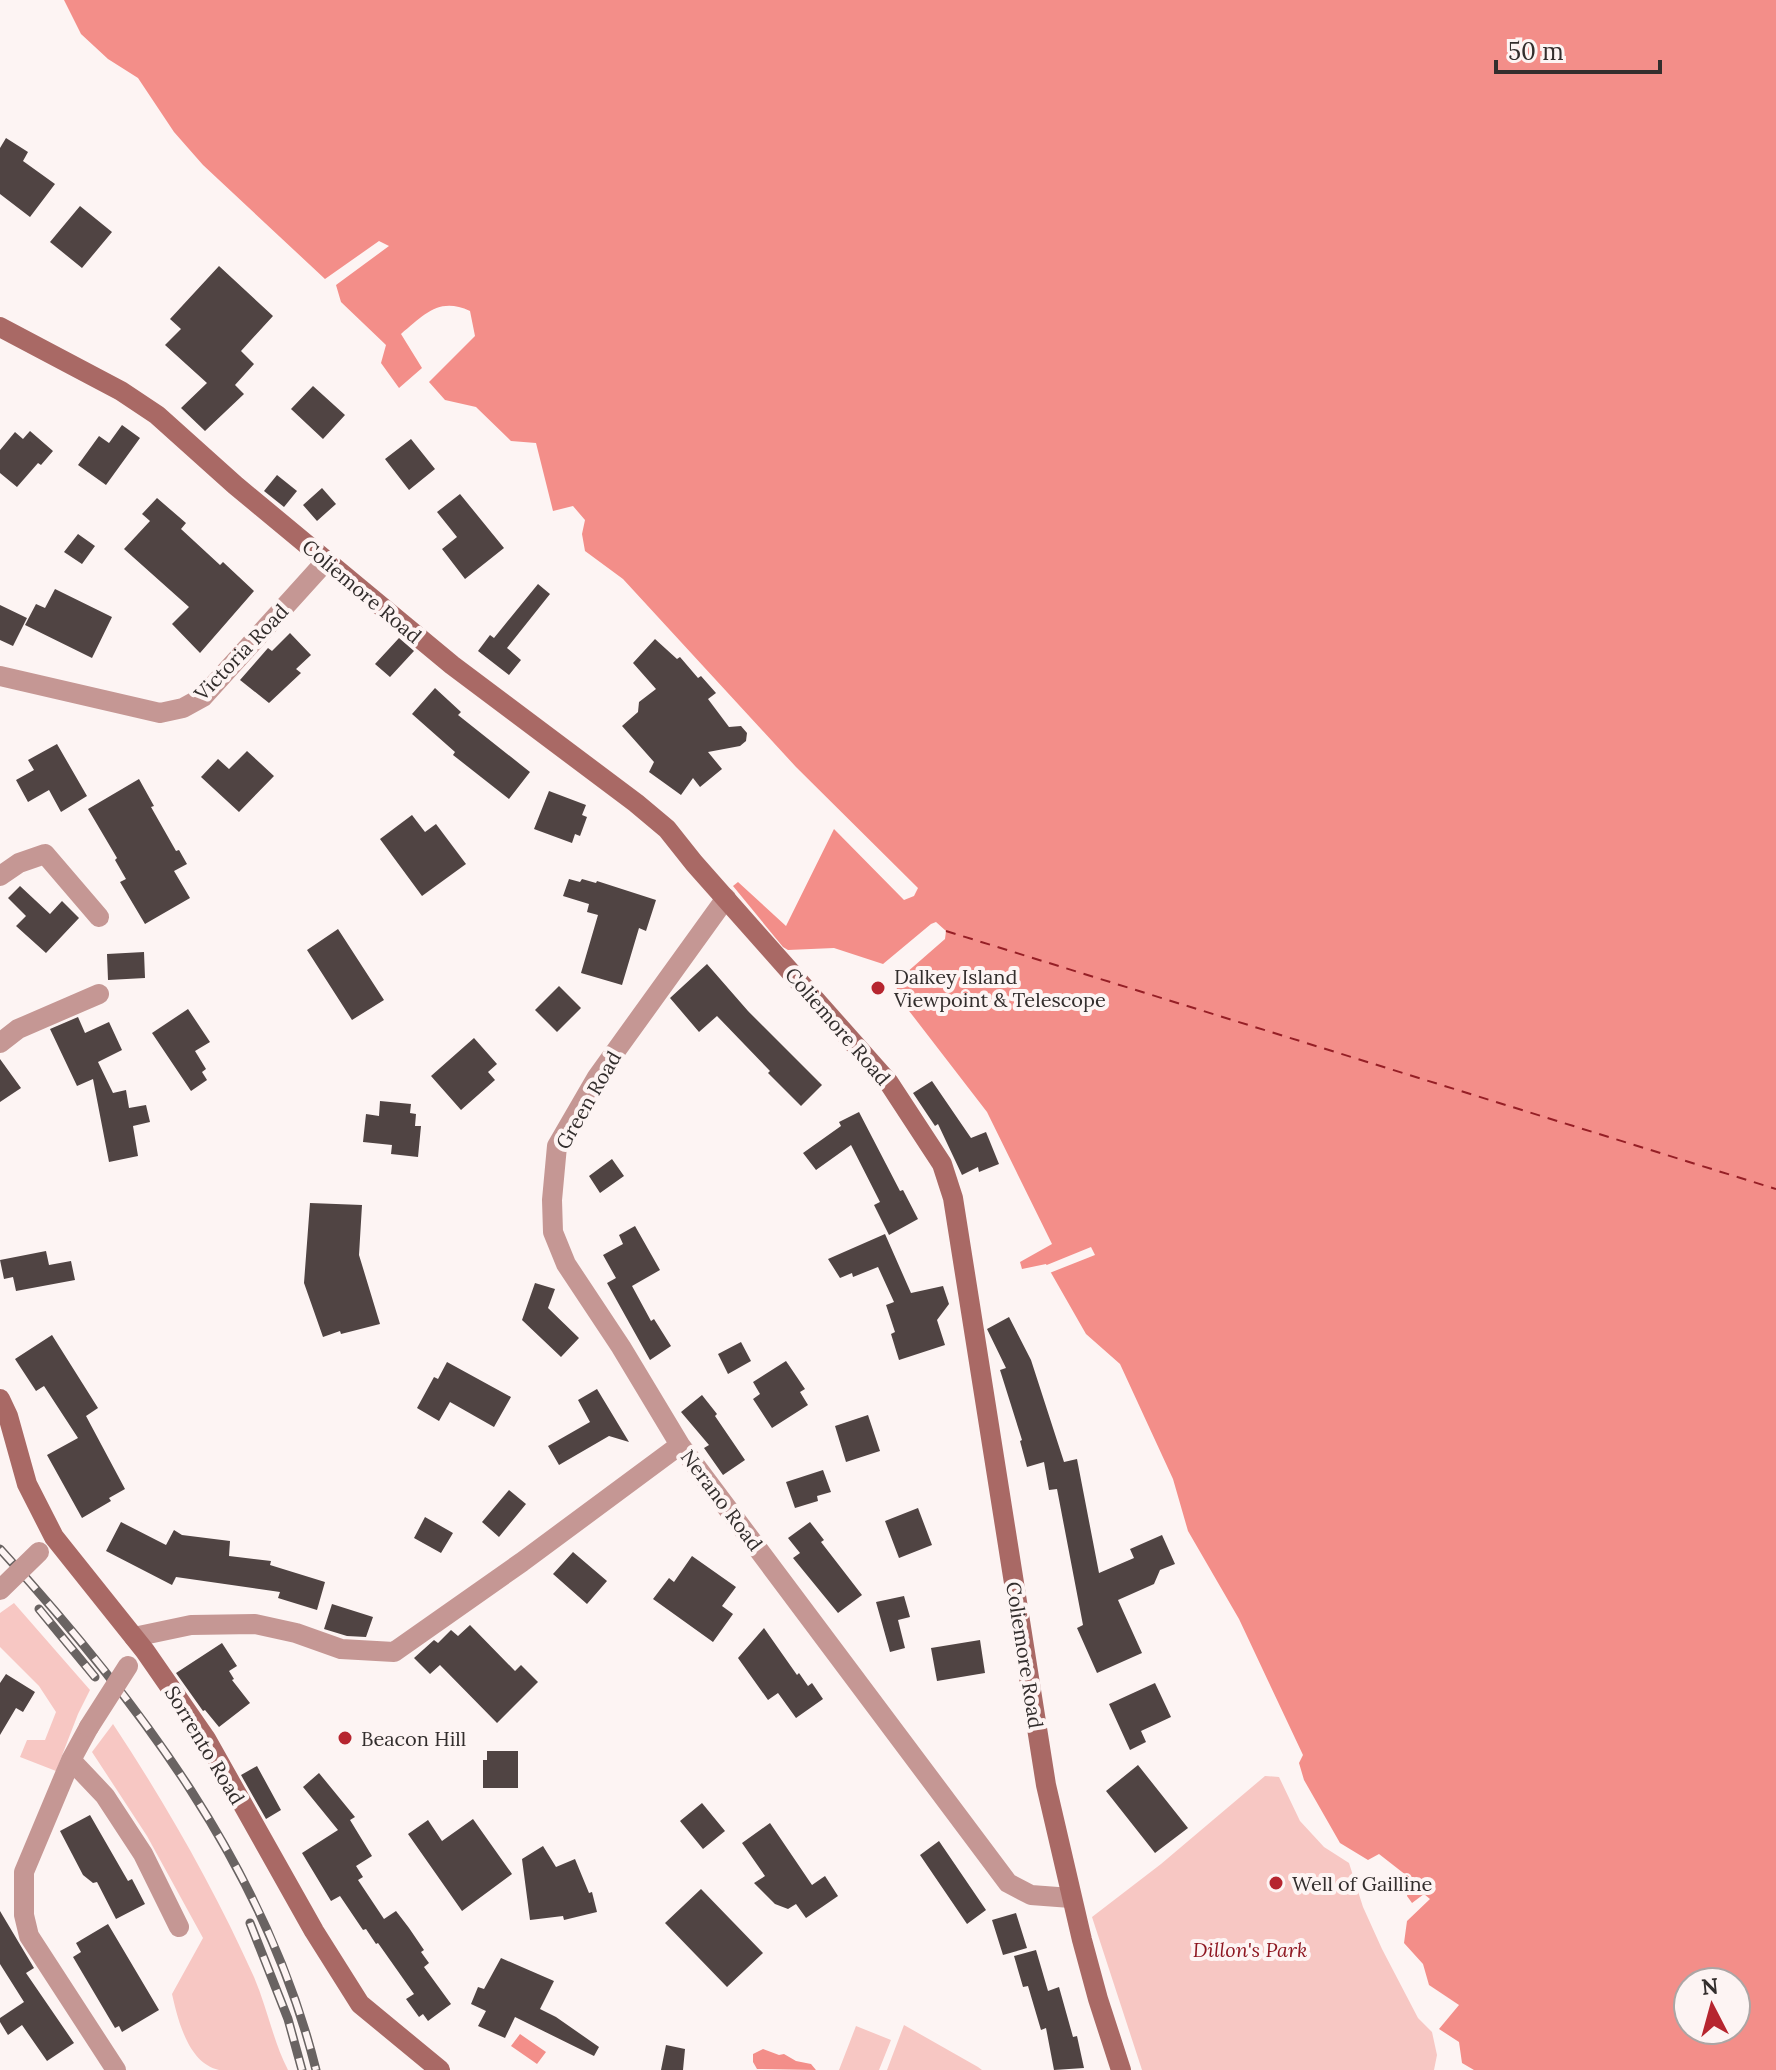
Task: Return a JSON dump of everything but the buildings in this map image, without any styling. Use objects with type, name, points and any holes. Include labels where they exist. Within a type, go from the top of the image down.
[{"type":"street","name":"Coliemore Road","points":[[0,327],[121,391],[157,415],[235,485],[452,665],[667,829],[889,1083],[942,1164],[953,1198],[1046,1785],[1071,1898],[1121,2070]]},
{"type":"street","name":"Victoria Road","points":[[0,676],[160,713],[183,708],[203,697],[326,561]]},
{"type":"street","points":[[0,876],[19,863],[45,854],[99,917]]},
{"type":"street","name":"Green Road","points":[[680,1445],[566,1264],[553,1232],[552,1200],[557,1146],[597,1077],[726,898]]},
{"type":"street","points":[[0,1043],[18,1029],[99,994]]},
{"type":"street","name":"Sorrento Road","points":[[0,1399],[8,1416],[46,1544],[140,1644],[206,1739],[314,1931],[360,2004],[440,2070]]},
{"type":"street","name":"Nerano Road","points":[[140,1644],[191,1625],[255,1624],[296,1633],[341,1649],[394,1652],[680,1445],[1008,1883],[1031,1895],[1071,1898]]},
{"type":"street","points":[[0,1590],[46,1544]]},
{"type":"street","points":[[116,2070],[29,1936],[24,1915],[24,1872],[71,1760],[140,1644]]},
{"type":"street","points":[[71,1760],[105,1796],[143,1854],[179,1927]]},
{"type":"green space","points":[[14,1603],[90,1690],[56,1771],[20,1757],[27,1740],[45,1740],[56,1712],[39,1686],[0,1647],[0,1613]]},
{"type":"green space","points":[[113,1724],[171,1816],[223,1912],[254,1977],[288,2070],[219,2070],[199,2059],[186,2039],[172,1994],[203,1938],[147,1836],[92,1752]]},
{"type":"green space","name":"Dillon's Park","points":[[1265,1776],[1279,1777],[1300,1821],[1324,1847],[1349,1863],[1363,1907],[1382,1949],[1418,2018],[1432,2032],[1437,2055],[1434,2070],[1142,2070],[1092,1917],[1161,1864]]},
{"type":"green space","points":[[904,2025],[978,2067],[982,2070],[887,2070]]},
{"type":"green space","points":[[856,2026],[891,2040],[879,2070],[839,2070]]},
{"type":"shaded area","points":[[64,0],[1776,0],[1776,2070],[1474,2070],[1462,2063],[1459,2042],[1439,2029],[1459,2005],[1429,1985],[1423,1964],[1404,1943],[1407,1921],[1430,1899],[1424,1894],[1412,1903],[1407,1896],[1411,1879],[1379,1854],[1368,1860],[1340,1843],[1304,1780],[1299,1763],[1303,1755],[1239,1619],[1188,1531],[1173,1479],[1120,1364],[1086,1334],[1046,1264],[1022,1269],[1020,1262],[1052,1244],[987,1112],[896,994],[898,980],[945,939],[946,931],[936,922],[931,924],[883,964],[834,948],[788,950],[733,886],[738,882],[786,926],[834,829],[904,900],[914,896],[918,888],[796,767],[623,579],[585,551],[582,534],[585,520],[573,506],[553,511],[536,443],[511,441],[476,407],[445,400],[429,382],[475,336],[470,311],[459,307],[441,307],[425,314],[401,334],[422,368],[399,388],[381,363],[386,345],[341,302],[336,285],[389,246],[379,241],[325,279],[203,165],[174,132],[138,78],[108,59],[81,34]]},
{"type":"shaded area","points":[[520,2034],[546,2052],[537,2064],[511,2046]]},
{"type":"shaded area","points":[[763,2049],[811,2064],[816,2070],[757,2069],[753,2054]]},
{"type":"pier","points":[[1091,1247],[1095,1255],[1047,1274],[1044,1268],[1032,1271]]},
{"type":"ferry route","points":[[946,931],[1776,1189]]},
{"type":"railway","points":[[0,1549],[100,1665],[191,1790],[265,1924],[294,1996],[316,2070]]},
{"type":"railway","points":[[39,1609],[95,1677]]},
{"type":"railway","points":[[250,1923],[288,2019],[302,2070]]},
{"type":"place","name":"Dalkey Island Viewpoint & Telescope","points":[[878,988]]},
{"type":"place","name":"Beacon Hill","points":[[345,1738]]},
{"type":"place","name":"Well of Gailline","points":[[1276,1883]]}]
